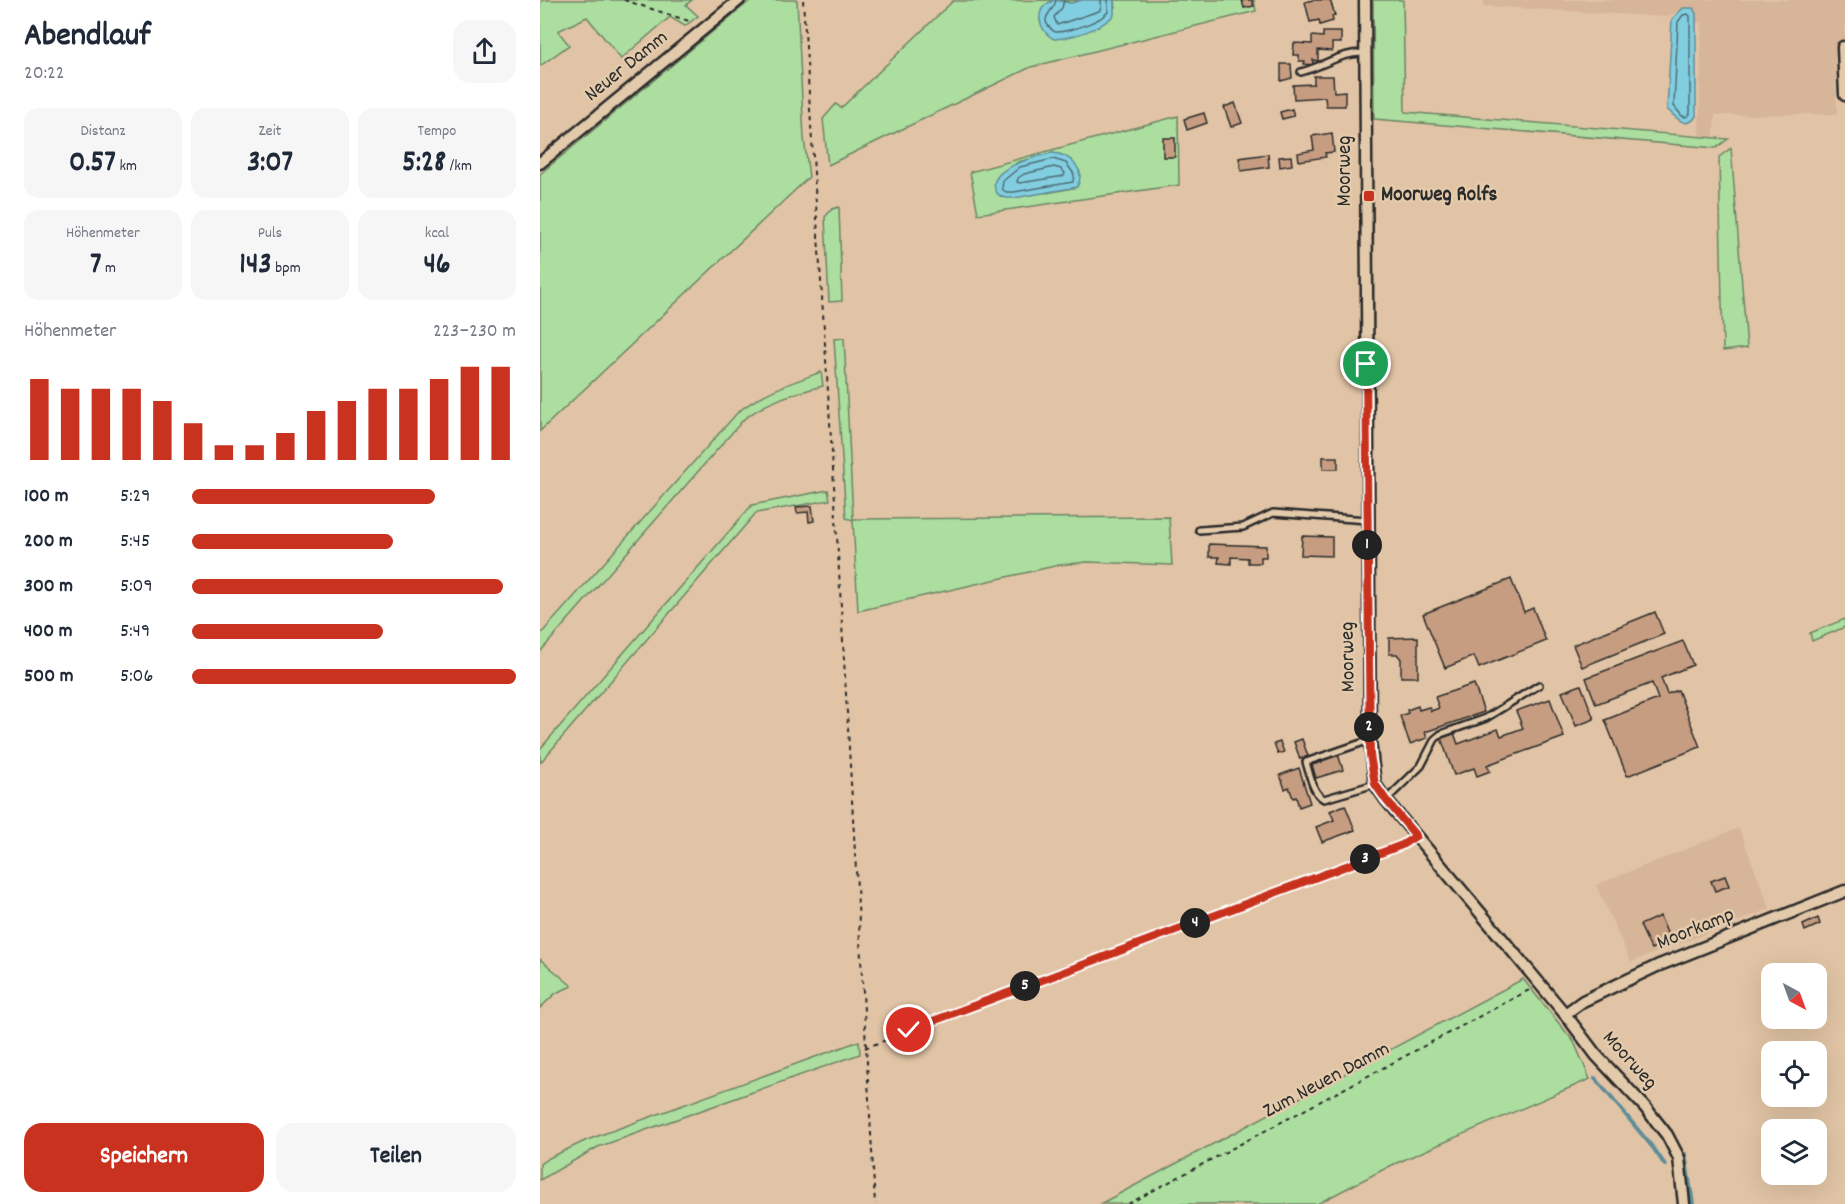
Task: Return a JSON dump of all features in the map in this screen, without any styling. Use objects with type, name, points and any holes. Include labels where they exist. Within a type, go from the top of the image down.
[{"type":"street","name":"Neuer Damm","points":[[540,163],[739,0]]},
{"type":"street","name":"Moorweg","points":[[1365,0],[1367,520],[1370,740],[1375,784],[1565,1014],[1596,1055],[1645,1107],[1666,1135],[1679,1158],[1684,1204]]},
{"type":"street","points":[[1843,47],[1845,95]]},
{"type":"street","name":"Moorkamp","points":[[1565,1014],[1583,1001],[1657,966],[1845,891]]},
{"type":"lane","points":[[1301,72],[1339,56],[1353,52],[1365,53]]},
{"type":"lane","points":[[1199,530],[1243,526],[1273,513],[1367,520]]},
{"type":"lane","points":[[1386,800],[1421,766],[1435,739],[1441,734],[1485,718],[1539,685]]},
{"type":"lane","points":[[1370,740],[1306,762],[1315,790],[1323,799],[1375,784]]},
{"type":"path","points":[[624,0],[706,27]]},
{"type":"path","points":[[803,0],[836,513],[875,1204]]},
{"type":"path","points":[[865,1048],[1402,845],[1416,836]]},
{"type":"path","name":"Zum Neuen Damm","points":[[1128,1204],[1539,984]]},
{"type":"shaded area","points":[[1484,0],[1845,0],[1845,57],[1835,57],[1837,114],[1715,115],[1714,138],[1699,137],[1702,21],[1696,23],[1696,14],[1683,8],[1667,17],[1484,6]]},
{"type":"shaded area","points":[[1739,828],[1770,909],[1631,962],[1596,885]]},
{"type":"green space","points":[[543,0],[692,0],[686,5],[698,16],[685,26],[670,17],[621,59],[587,17],[558,31],[569,45],[540,66],[540,3]]},
{"type":"green space","points":[[751,0],[797,0],[804,139],[809,177],[540,431],[540,174]]},
{"type":"green space","points":[[1061,0],[1045,5],[1115,7],[1114,0],[1254,0],[1256,11],[1031,67],[828,165],[823,119],[836,104],[841,108],[953,1]]},
{"type":"green space","points":[[1062,0],[1082,0],[1071,3]]},
{"type":"green space","points":[[1373,0],[1403,0],[1405,112],[1728,139],[1716,148],[1374,119]]},
{"type":"green space","points":[[1178,116],[1179,185],[978,214],[970,172]],"holes":[[[1052,153],[1069,159],[1075,165],[1080,172],[1077,187],[1047,193],[997,179],[1018,162]]]},
{"type":"green space","points":[[1731,148],[1747,348],[1723,351],[1719,157]]},
{"type":"green space","points":[[839,207],[842,301],[829,302],[825,217],[832,209]]},
{"type":"green space","points":[[844,338],[853,519],[1169,517],[1172,565],[1087,562],[1059,565],[858,611],[853,520],[846,518],[834,339]]},
{"type":"green space","points":[[821,372],[823,386],[772,402],[744,419],[540,652],[540,635],[738,412],[767,393]]},
{"type":"green space","points":[[828,490],[830,500],[756,513],[540,763],[540,749],[752,505]]},
{"type":"green space","points":[[1845,619],[1845,627],[1812,641],[1810,633]]},
{"type":"green space","points":[[540,959],[572,986],[556,993],[540,1008]]},
{"type":"green space","points":[[1523,979],[1574,1042],[1590,1079],[1392,1165],[1317,1204],[1100,1204]]},
{"type":"green space","points":[[859,1041],[860,1054],[598,1147],[540,1180],[540,1164],[587,1140]]},
{"type":"water","points":[[1054,0],[1071,3],[1082,0],[1114,0],[1114,15],[1102,25],[1086,32],[1054,39],[1043,29],[1040,14],[1045,5]]},
{"type":"water","points":[[1683,8],[1693,8],[1696,14],[1696,116],[1689,122],[1681,121],[1667,109],[1672,19]]},
{"type":"water","points":[[1052,153],[1064,156],[1075,164],[1080,174],[1077,187],[1014,198],[1003,197],[997,193],[994,185],[997,177],[1004,171],[1014,165]]},
{"type":"building","points":[[1242,0],[1252,0],[1254,6],[1244,8]]},
{"type":"building","points":[[1330,0],[1335,15],[1332,16],[1333,21],[1320,25],[1319,20],[1310,22],[1305,2]]},
{"type":"building","points":[[1323,32],[1341,32],[1341,43],[1332,43],[1332,51],[1318,50],[1318,61],[1313,60],[1313,65],[1304,64],[1305,61],[1299,61],[1299,55],[1293,55],[1294,43],[1312,44],[1312,36],[1323,37]]},
{"type":"building","points":[[1281,64],[1291,64],[1292,78],[1281,81]]},
{"type":"building","points":[[1314,76],[1333,76],[1334,92],[1345,91],[1345,106],[1326,106],[1325,97],[1294,99],[1293,85],[1314,84]]},
{"type":"building","points":[[1235,103],[1242,123],[1231,127],[1224,107]]},
{"type":"building","points":[[1292,109],[1294,116],[1282,119],[1280,112]]},
{"type":"building","points":[[1204,113],[1207,123],[1187,130],[1184,119]]},
{"type":"building","points":[[1332,133],[1334,152],[1325,153],[1326,157],[1299,161],[1298,153],[1314,150],[1312,136]]},
{"type":"building","points":[[1163,138],[1175,138],[1175,157],[1163,157]]},
{"type":"building","points":[[1268,154],[1269,167],[1241,171],[1239,158]]},
{"type":"building","points":[[1291,156],[1292,165],[1280,167],[1279,157]]},
{"type":"building","points":[[1323,457],[1338,457],[1338,469],[1323,469]]},
{"type":"building","points":[[812,506],[814,521],[809,522],[808,512],[797,513],[796,507]]},
{"type":"building","points":[[1302,536],[1332,537],[1332,556],[1301,555]]},
{"type":"building","points":[[1209,544],[1266,546],[1266,557],[1261,557],[1261,563],[1248,563],[1248,558],[1231,557],[1231,564],[1218,563],[1219,557],[1209,557]]},
{"type":"building","points":[[1511,579],[1524,612],[1533,608],[1546,641],[1479,668],[1474,656],[1445,668],[1423,614]]},
{"type":"building","points":[[1655,612],[1664,634],[1582,667],[1573,645]]},
{"type":"building","points":[[1418,637],[1418,677],[1401,677],[1401,659],[1397,654],[1389,654],[1389,638]]},
{"type":"building","points":[[1683,641],[1693,665],[1661,678],[1667,694],[1678,690],[1700,747],[1627,776],[1605,720],[1658,699],[1652,683],[1596,704],[1586,678]]},
{"type":"building","points":[[1474,684],[1484,712],[1425,732],[1427,738],[1410,744],[1400,716],[1408,713],[1407,710],[1418,706],[1419,710],[1429,707],[1431,711],[1439,708],[1435,697]]},
{"type":"building","points":[[1581,685],[1594,719],[1576,726],[1562,692]]},
{"type":"building","points":[[1550,699],[1564,737],[1487,765],[1490,771],[1477,776],[1474,768],[1454,775],[1441,738],[1454,733],[1458,744],[1498,729],[1501,736],[1523,728],[1516,711]]},
{"type":"building","points":[[1302,739],[1308,756],[1300,759],[1294,742]]},
{"type":"building","points":[[1280,742],[1284,752],[1278,754],[1274,744]]},
{"type":"building","points":[[1338,754],[1343,770],[1316,778],[1312,765],[1322,762],[1321,759]]},
{"type":"building","points":[[1299,768],[1310,803],[1299,807],[1289,787],[1285,789],[1280,775]]},
{"type":"building","points":[[1345,805],[1355,830],[1322,842],[1316,827],[1334,820],[1330,811]]},
{"type":"building","points":[[1725,876],[1729,886],[1715,891],[1711,881]]},
{"type":"building","points":[[1660,916],[1670,940],[1651,949],[1640,925]]},
{"type":"building","points":[[1818,918],[1820,924],[1805,931],[1803,925]]},
{"type":"waterway","points":[[1595,1078],[1665,1165]]},
{"type":"waterway","points":[[1685,1154],[1693,1204]]},
{"type":"place","name":"Moorweg Rolfs","points":[[1369,196]]},
{"type":"route","points":[[909,1030],[1402,845],[1416,836],[1375,784],[1370,755],[1366,364]]}]
